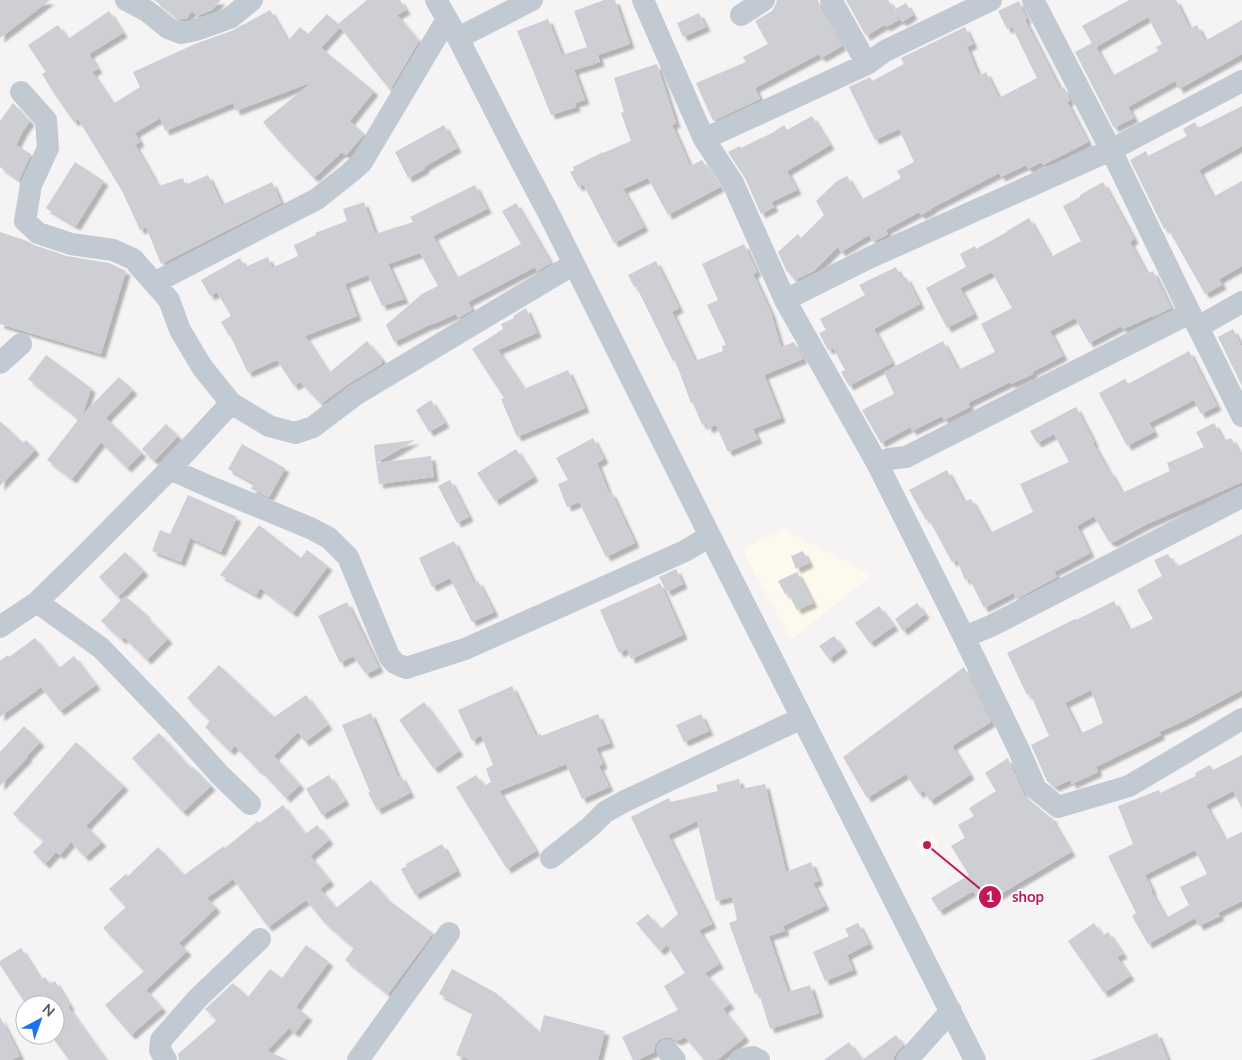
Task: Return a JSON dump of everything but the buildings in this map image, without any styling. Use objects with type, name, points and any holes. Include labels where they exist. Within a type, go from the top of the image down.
[{"type":"street","points":[[126,0],[146,11],[168,28],[181,33],[196,30],[230,18],[252,0]]},
{"type":"street","points":[[154,282],[317,199],[351,172],[362,162],[447,19],[532,0]]},
{"type":"street","points":[[643,0],[704,139],[732,183],[785,300],[877,463],[964,637],[1036,789],[1058,807],[1129,786],[1242,719]]},
{"type":"street","points":[[741,15],[764,0]]},
{"type":"street","points":[[831,0],[867,64]]},
{"type":"street","points":[[704,139],[867,64],[885,51],[991,0]]},
{"type":"street","points":[[1033,0],[1111,150],[1242,416]]},
{"type":"street","points":[[447,19],[574,264],[975,1060]]},
{"type":"street","points":[[785,300],[872,257],[1111,150],[1242,81]]},
{"type":"street","points":[[21,92],[46,120],[48,148],[31,185],[25,221],[38,233],[71,244],[113,250],[133,259],[169,300],[180,330],[202,367],[231,403],[268,426],[296,433],[313,427],[355,395],[574,264]]},
{"type":"street","points":[[877,463],[906,457],[1194,320],[1242,302]]},
{"type":"street","points":[[0,363],[21,344]]},
{"type":"street","points":[[0,627],[37,602],[170,468],[231,403]]},
{"type":"street","points":[[170,468],[329,538],[348,558],[390,656],[395,663],[406,668],[465,649],[685,551],[710,536]]},
{"type":"street","points":[[964,637],[991,626],[1242,497]]},
{"type":"street","points":[[37,602],[101,648],[220,775],[250,804]]},
{"type":"street","points":[[551,858],[590,827],[605,812],[624,801],[802,718]]},
{"type":"street","points":[[358,1060],[449,934]]},
{"type":"street","points":[[166,1060],[160,1050],[161,1040],[198,998],[260,939]]},
{"type":"street","points":[[907,1060],[951,1011]]},
{"type":"street","points":[[740,1060],[753,1057],[759,1060]]},
{"type":"shaded area","points":[[784,529],[872,575],[791,640],[742,549]]},
{"type":"shaded area","points":[[933,834],[939,848],[922,856],[915,843]]},
{"type":"place","name":"shop","points":[[927,845]]}]
